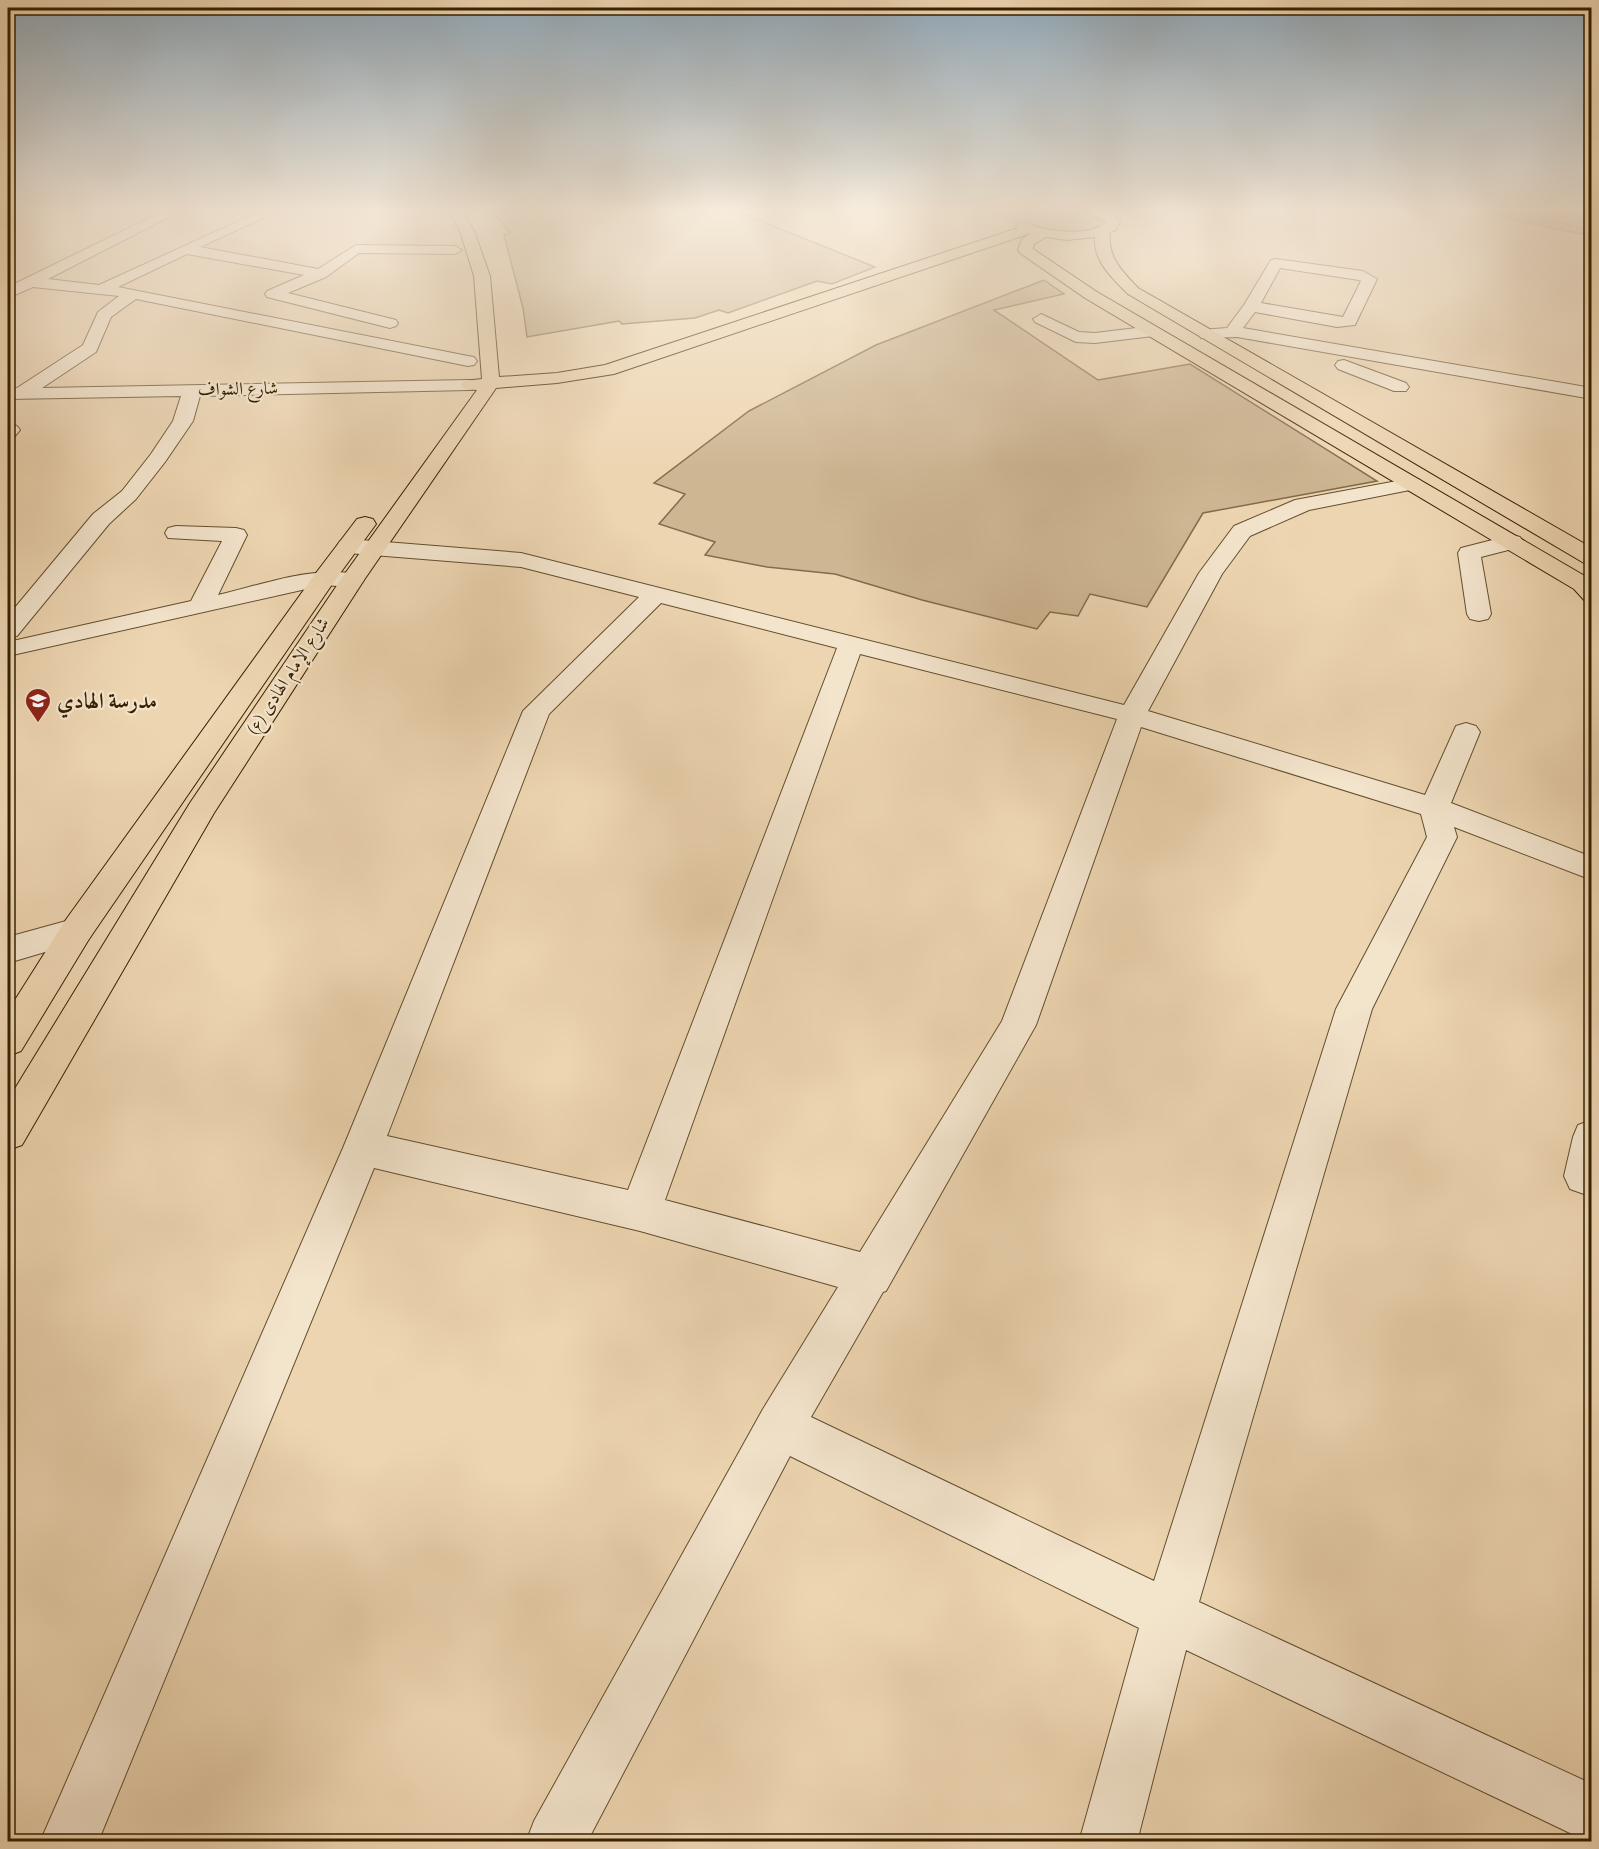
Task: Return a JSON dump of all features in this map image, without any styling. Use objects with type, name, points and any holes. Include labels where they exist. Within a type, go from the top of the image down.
[{"type":"main road","points":[[465,295],[476,376]]},
{"type":"main road","points":[[476,376],[481,295]]},
{"type":"main road","points":[[476,376],[557,378],[608,370],[839,295]]},
{"type":"main road","points":[[1091,295],[1512,542],[1582,584],[1592,595]]},
{"type":"main road","points":[[1140,295],[1592,558]]},
{"type":"main road","name":"شارع الإمام الهادی (ع)","points":[[8,1041],[77,930],[324,578],[476,376]]},
{"type":"main road","name":"شارع الإمام الهادی (ع)","points":[[8,1133],[201,810],[374,549],[476,376]]},
{"type":"street","points":[[15,394],[90,348],[104,315],[131,295]]},
{"type":"street","points":[[139,295],[294,326],[476,376]]},
{"type":"street","points":[[278,295],[390,323]]},
{"type":"street","points":[[1232,332],[1257,295]]},
{"type":"street","points":[[1251,306],[1337,322],[1349,321],[1361,295]]},
{"type":"street","points":[[294,326],[331,309]]},
{"type":"street","points":[[1041,319],[1076,337],[1095,338],[1152,331]]},
{"type":"street","points":[[1207,334],[1232,332],[1592,394]]},
{"type":"street","points":[[1275,339],[1400,387]]},
{"type":"street","name":"شارع الشواف","points":[[15,394],[192,390],[476,376]]},
{"type":"street","points":[[8,631],[101,519],[129,495],[158,458],[183,421],[192,390]]},
{"type":"street","points":[[555,1842],[780,1426],[1018,1025],[1132,715],[1211,573],[1242,531],[1302,505],[1413,484]]},
{"type":"street","points":[[176,533],[236,535],[201,606]]},
{"type":"street","points":[[1479,614],[1469,554],[1512,542]]},
{"type":"street","points":[[348,546],[521,560],[1132,715],[1434,808],[1592,869]]},
{"type":"street","points":[[8,649],[324,578],[352,580]]},
{"type":"street","points":[[69,1842],[363,1148],[537,711],[656,594]]},
{"type":"street","points":[[640,1212],[851,643]]},
{"type":"street","points":[[1108,1842],[1169,1615],[1354,1009],[1442,837],[1434,808],[1466,732]]},
{"type":"street","points":[[8,950],[77,930]]},
{"type":"street","points":[[1584,1176],[1592,1137]]},
{"type":"street","points":[[363,1148],[640,1212],[870,1276]]},
{"type":"street","points":[[780,1426],[1169,1615],[1592,1814]]},
{"type":"shaded area","points":[[520,295],[777,295],[728,313],[719,310],[695,318],[622,324],[619,321],[527,337]]},
{"type":"shaded area","points":[[1004,295],[1058,295],[994,310],[1098,380],[1190,364],[1377,481],[1203,513],[1147,607],[1090,594],[1078,616],[1050,612],[1037,629],[922,600],[835,574],[767,567],[705,555],[715,542],[659,524],[685,494],[654,483],[749,411],[876,345]]},
{"type":"place","name":"مدرسة الهادي","points":[[38,724]]}]
